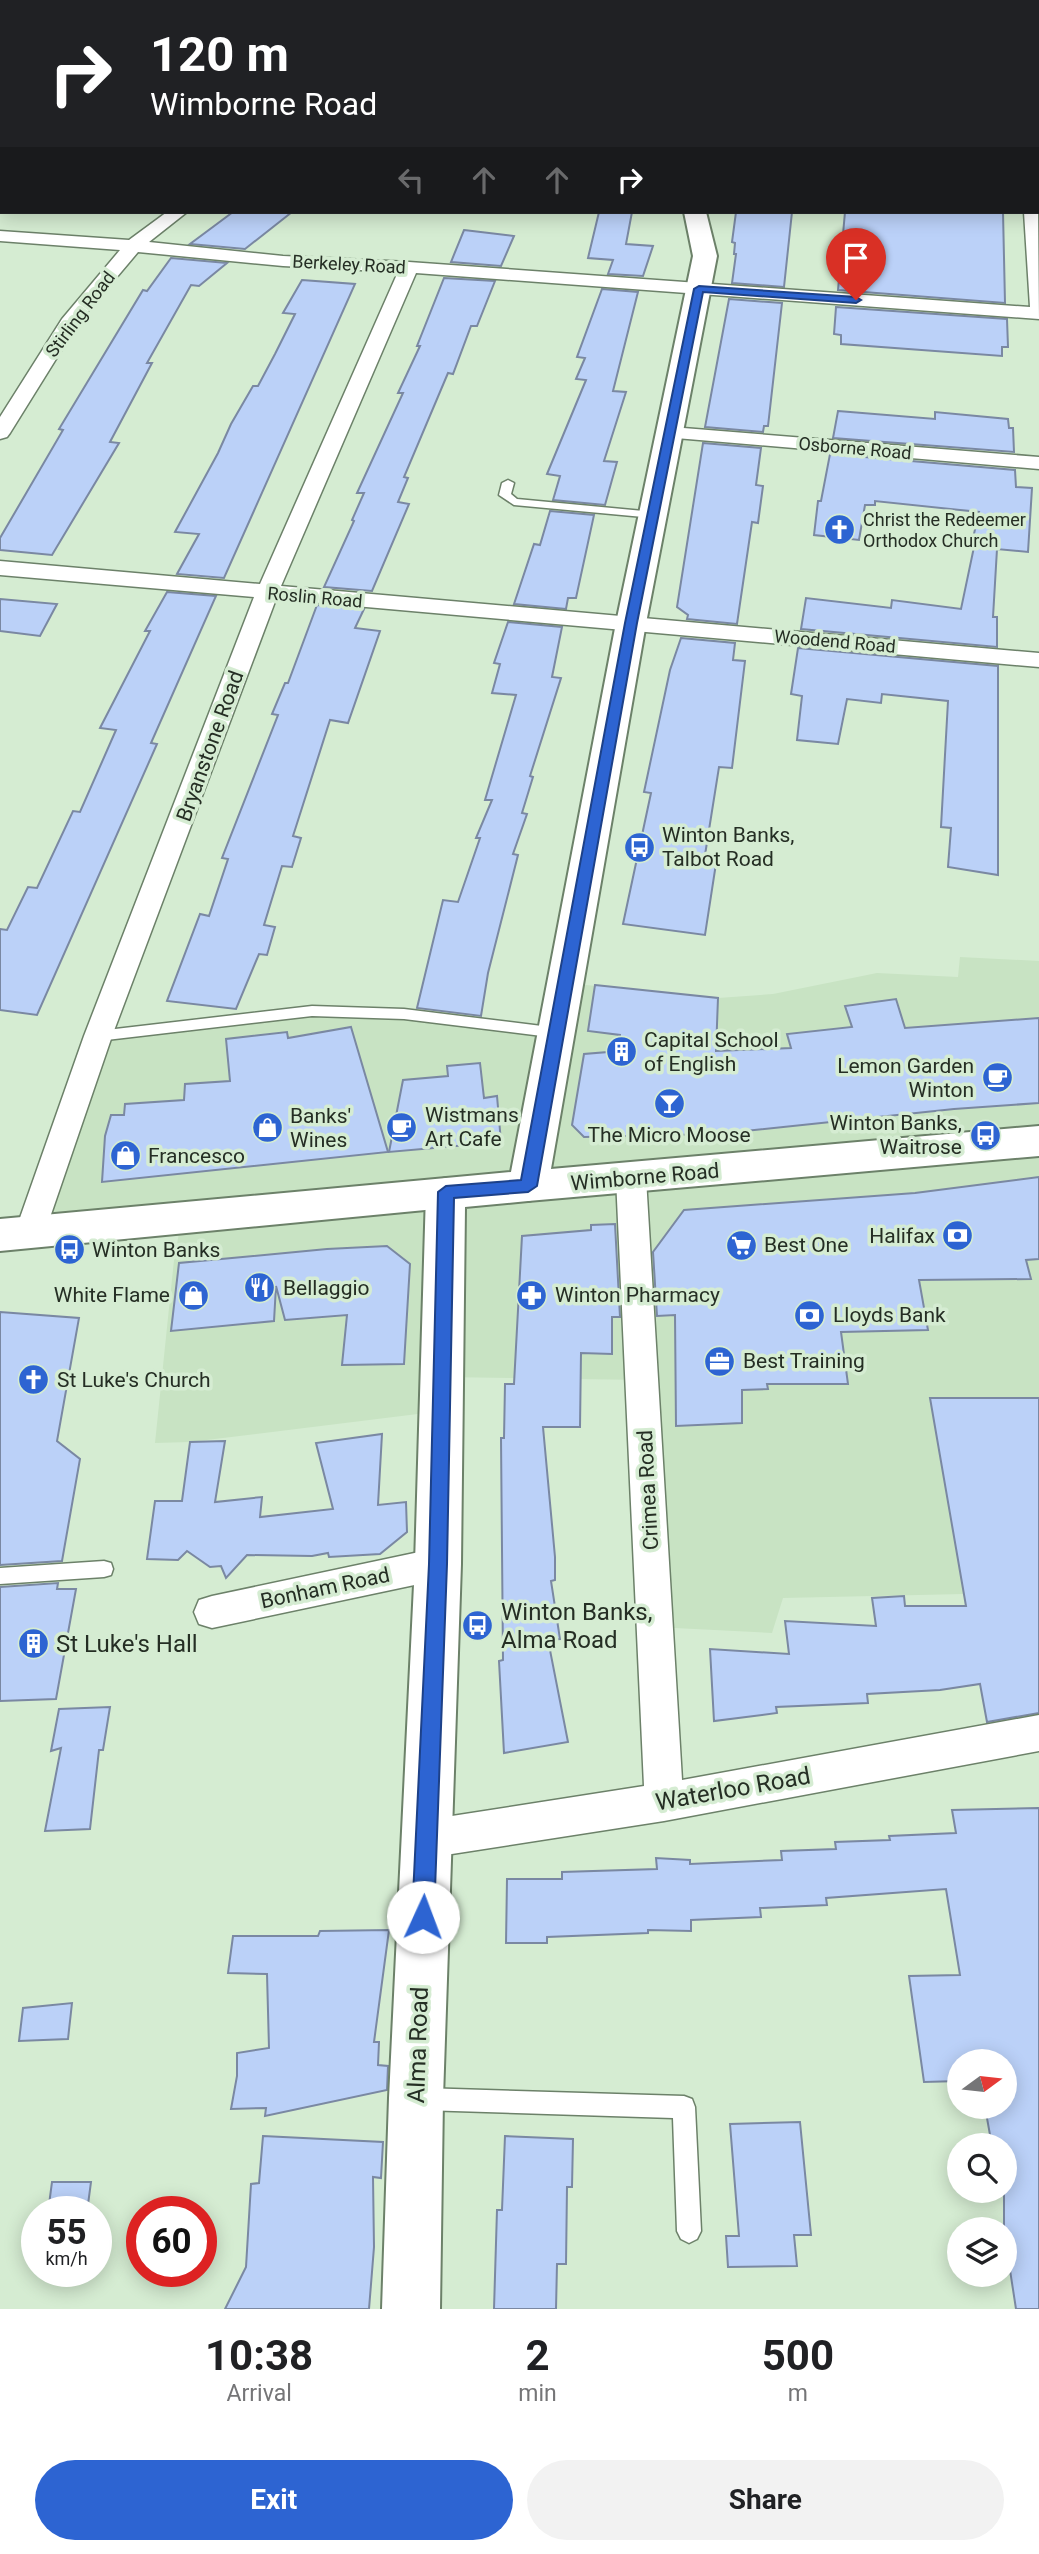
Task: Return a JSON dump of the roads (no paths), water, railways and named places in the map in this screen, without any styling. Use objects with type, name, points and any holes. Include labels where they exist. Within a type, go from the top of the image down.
[{"type":"main road","points":[[528,1186],[631,623],[705,256],[695,214]]},
{"type":"main road","name":"Wimborne Road","points":[[15,1234],[446,1192],[1039,1141]]},
{"type":"main road","name":"Alma Road","points":[[411,2309],[416,2098],[438,1564],[446,1192]]},
{"type":"street","name":"Stirling Road","points":[[0,433],[72,319],[133,246],[175,214]]},
{"type":"street","points":[[1032,214],[1039,311]]},
{"type":"street","name":"Berkeley Road","points":[[0,236],[283,261],[410,267],[1039,311]]},
{"type":"street","name":"Bryanstone Road","points":[[15,1234],[98,1036],[267,593],[410,267]]},
{"type":"street","name":"Osborne Road","points":[[671,433],[1039,463]]},
{"type":"street","name":"Roslin Road","points":[[0,568],[631,623]]},
{"type":"street","name":"Woodend Road","points":[[631,623],[1039,660]]},
{"type":"street","name":"Crimea Road","points":[[631,1178],[664,1802]]},
{"type":"street","name":"Bonham Road","points":[[212,1612],[438,1564]]},
{"type":"street","name":"Waterloo Road","points":[[426,1839],[664,1802],[1039,1733]]},
{"type":"lane","points":[[508,483],[505,495],[514,502],[654,516]]},
{"type":"lane","points":[[98,1036],[312,1011],[404,1014],[558,1033]]},
{"type":"lane","points":[[0,1576],[104,1569]]},
{"type":"lane","points":[[416,2098],[684,2107],[690,2231]]},
{"type":"place","name":"Christ the Redeemer Orthodox Church","points":[[840,529]]},
{"type":"place","name":"Winton Banks, Talbot Road","points":[[639,847]]},
{"type":"place","name":"Capital School of English","points":[[621,1052]]},
{"type":"place","name":"Lemon Garden Winton","points":[[997,1078]]},
{"type":"place","name":"The Micro Moose","points":[[669,1103]]},
{"type":"place","name":"Wistmans Art Cafe","points":[[402,1127]]},
{"type":"place","name":"Banks' Wines","points":[[267,1128]]},
{"type":"place","name":"Winton Banks, Waitrose","points":[[985,1135]]},
{"type":"place","name":"Francesco","points":[[125,1156]]},
{"type":"place","name":"Halifax","points":[[958,1236]]},
{"type":"place","name":"Best One","points":[[741,1245]]},
{"type":"place","name":"Winton Banks","points":[[69,1250]]},
{"type":"place","name":"Bellaggio","points":[[260,1288]]},
{"type":"place","name":"White Flame","points":[[193,1295]]},
{"type":"place","name":"Winton Pharmacy","points":[[532,1295]]},
{"type":"place","name":"Lloyds Bank","points":[[810,1315]]},
{"type":"place","name":"Best Training","points":[[720,1361]]},
{"type":"place","name":"St Luke's Church","points":[[34,1380]]},
{"type":"place","name":"Winton Banks, Alma Road","points":[[478,1626]]},
{"type":"place","name":"St Luke's Hall","points":[[33,1644]]}]
